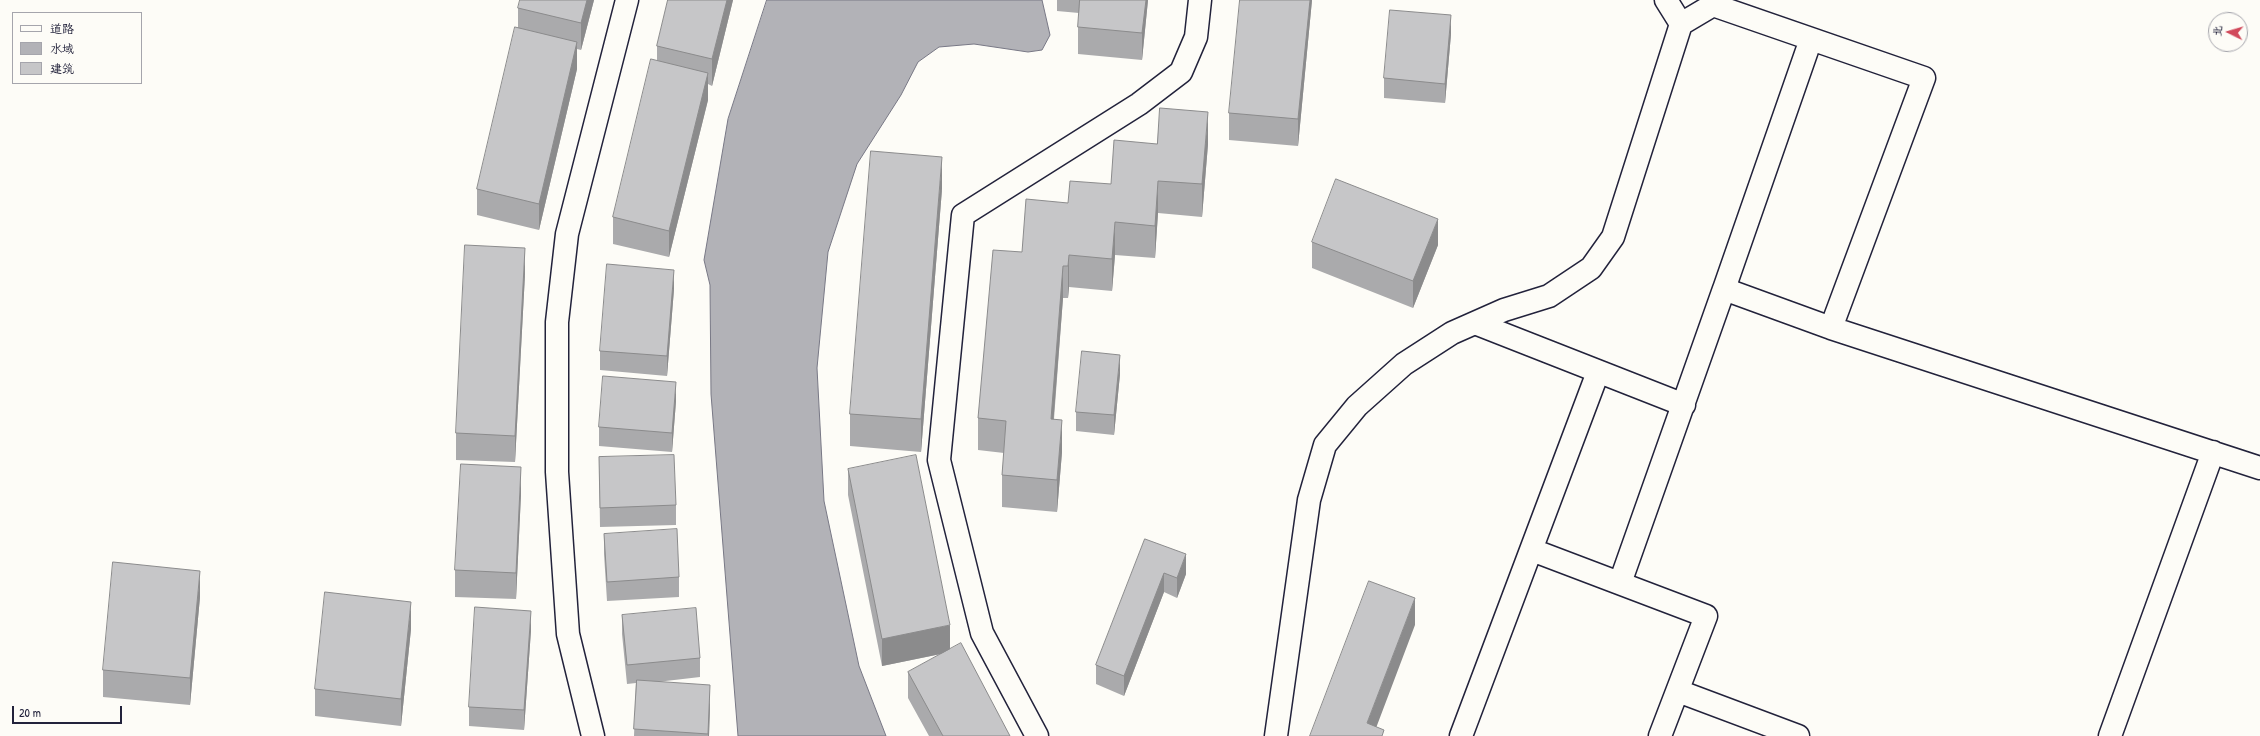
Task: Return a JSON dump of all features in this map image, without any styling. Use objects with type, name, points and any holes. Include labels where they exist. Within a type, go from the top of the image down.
[{"type":"street","points":[[593,736],[568,634],[558,472],[557,322],[567,234],[627,0]]},
{"type":"street","points":[[1036,736],[982,633],[939,460],[963,215],[1139,104],[1181,72],[1196,37],[1200,0]]},
{"type":"street","points":[[1666,0],[1681,24]]},
{"type":"street","points":[[1276,736],[1309,500],[1325,445],[1357,406],[1404,364],[1452,333],[1504,310],[1549,296],[1590,268],[1613,237],[1681,24],[1713,5],[1924,78],[1831,328]]},
{"type":"street","points":[[1620,583],[1684,406],[1811,39]]},
{"type":"street","points":[[1724,289],[1831,328],[2260,468]]},
{"type":"street","points":[[1475,323],[1684,406]]},
{"type":"street","points":[[1461,736],[1598,372]]},
{"type":"street","points":[[2110,736],[2213,452]]},
{"type":"street","points":[[1532,550],[1706,616],[1660,736]]},
{"type":"street","points":[[1678,691],[1798,736]]},
{"type":"water","points":[[767,0],[1042,0],[1050,35],[1042,50],[1028,52],[974,44],[939,47],[918,62],[901,95],[857,164],[828,252],[817,368],[824,501],[859,666],[886,736],[738,736],[711,394],[710,285],[704,260],[728,119]]},
{"type":"building","points":[[520,0],[587,0],[581,23],[518,8]]},
{"type":"building","points":[[668,0],[727,0],[712,59],[657,46]]},
{"type":"building","points":[[1080,0],[1146,0],[1142,33],[1078,27]]},
{"type":"building","points":[[1240,0],[1310,0],[1298,119],[1229,113]]},
{"type":"building","points":[[1390,10],[1451,15],[1445,84],[1384,78]]},
{"type":"building","points":[[515,27],[577,42],[539,204],[477,189]]},
{"type":"building","points":[[651,59],[708,73],[669,231],[613,217]]},
{"type":"building","points":[[1160,108],[1208,112],[1202,184],[1158,181],[1155,226],[1115,222],[1112,259],[1069,255],[1068,266],[1063,266],[1051,419],[1062,420],[1057,480],[1002,475],[1006,421],[978,418],[993,250],[1022,252],[1026,199],[1068,203],[1070,181],[1111,184],[1114,140],[1157,144]]},
{"type":"building","points":[[871,151],[942,157],[921,419],[850,414]]},
{"type":"building","points":[[1336,179],[1438,219],[1413,281],[1312,242]]},
{"type":"building","points":[[465,245],[525,248],[515,436],[456,433]]},
{"type":"building","points":[[607,264],[674,270],[667,356],[600,351]]},
{"type":"building","points":[[1082,351],[1120,355],[1114,415],[1076,412]]},
{"type":"building","points":[[603,376],[676,382],[672,433],[599,427]]},
{"type":"building","points":[[674,455],[676,505],[600,508],[599,457]]},
{"type":"building","points":[[916,455],[950,625],[882,639],[848,469]]},
{"type":"building","points":[[461,464],[521,467],[516,573],[455,570]]},
{"type":"building","points":[[677,529],[679,577],[607,582],[604,534]]},
{"type":"building","points":[[1145,539],[1186,554],[1177,578],[1164,573],[1124,676],[1096,665]]},
{"type":"building","points":[[113,562],[200,571],[190,678],[103,670]]},
{"type":"building","points":[[1369,581],[1415,598],[1367,723],[1384,730],[1382,736],[1310,736]]},
{"type":"building","points":[[325,592],[411,602],[401,699],[315,689]]},
{"type":"building","points":[[475,607],[531,611],[524,710],[469,707]]},
{"type":"building","points":[[696,608],[700,658],[627,665],[622,615]]},
{"type":"building","points":[[961,643],[1010,736],[943,736],[908,672]]},
{"type":"building","points":[[637,680],[710,685],[708,734],[634,729]]}]
